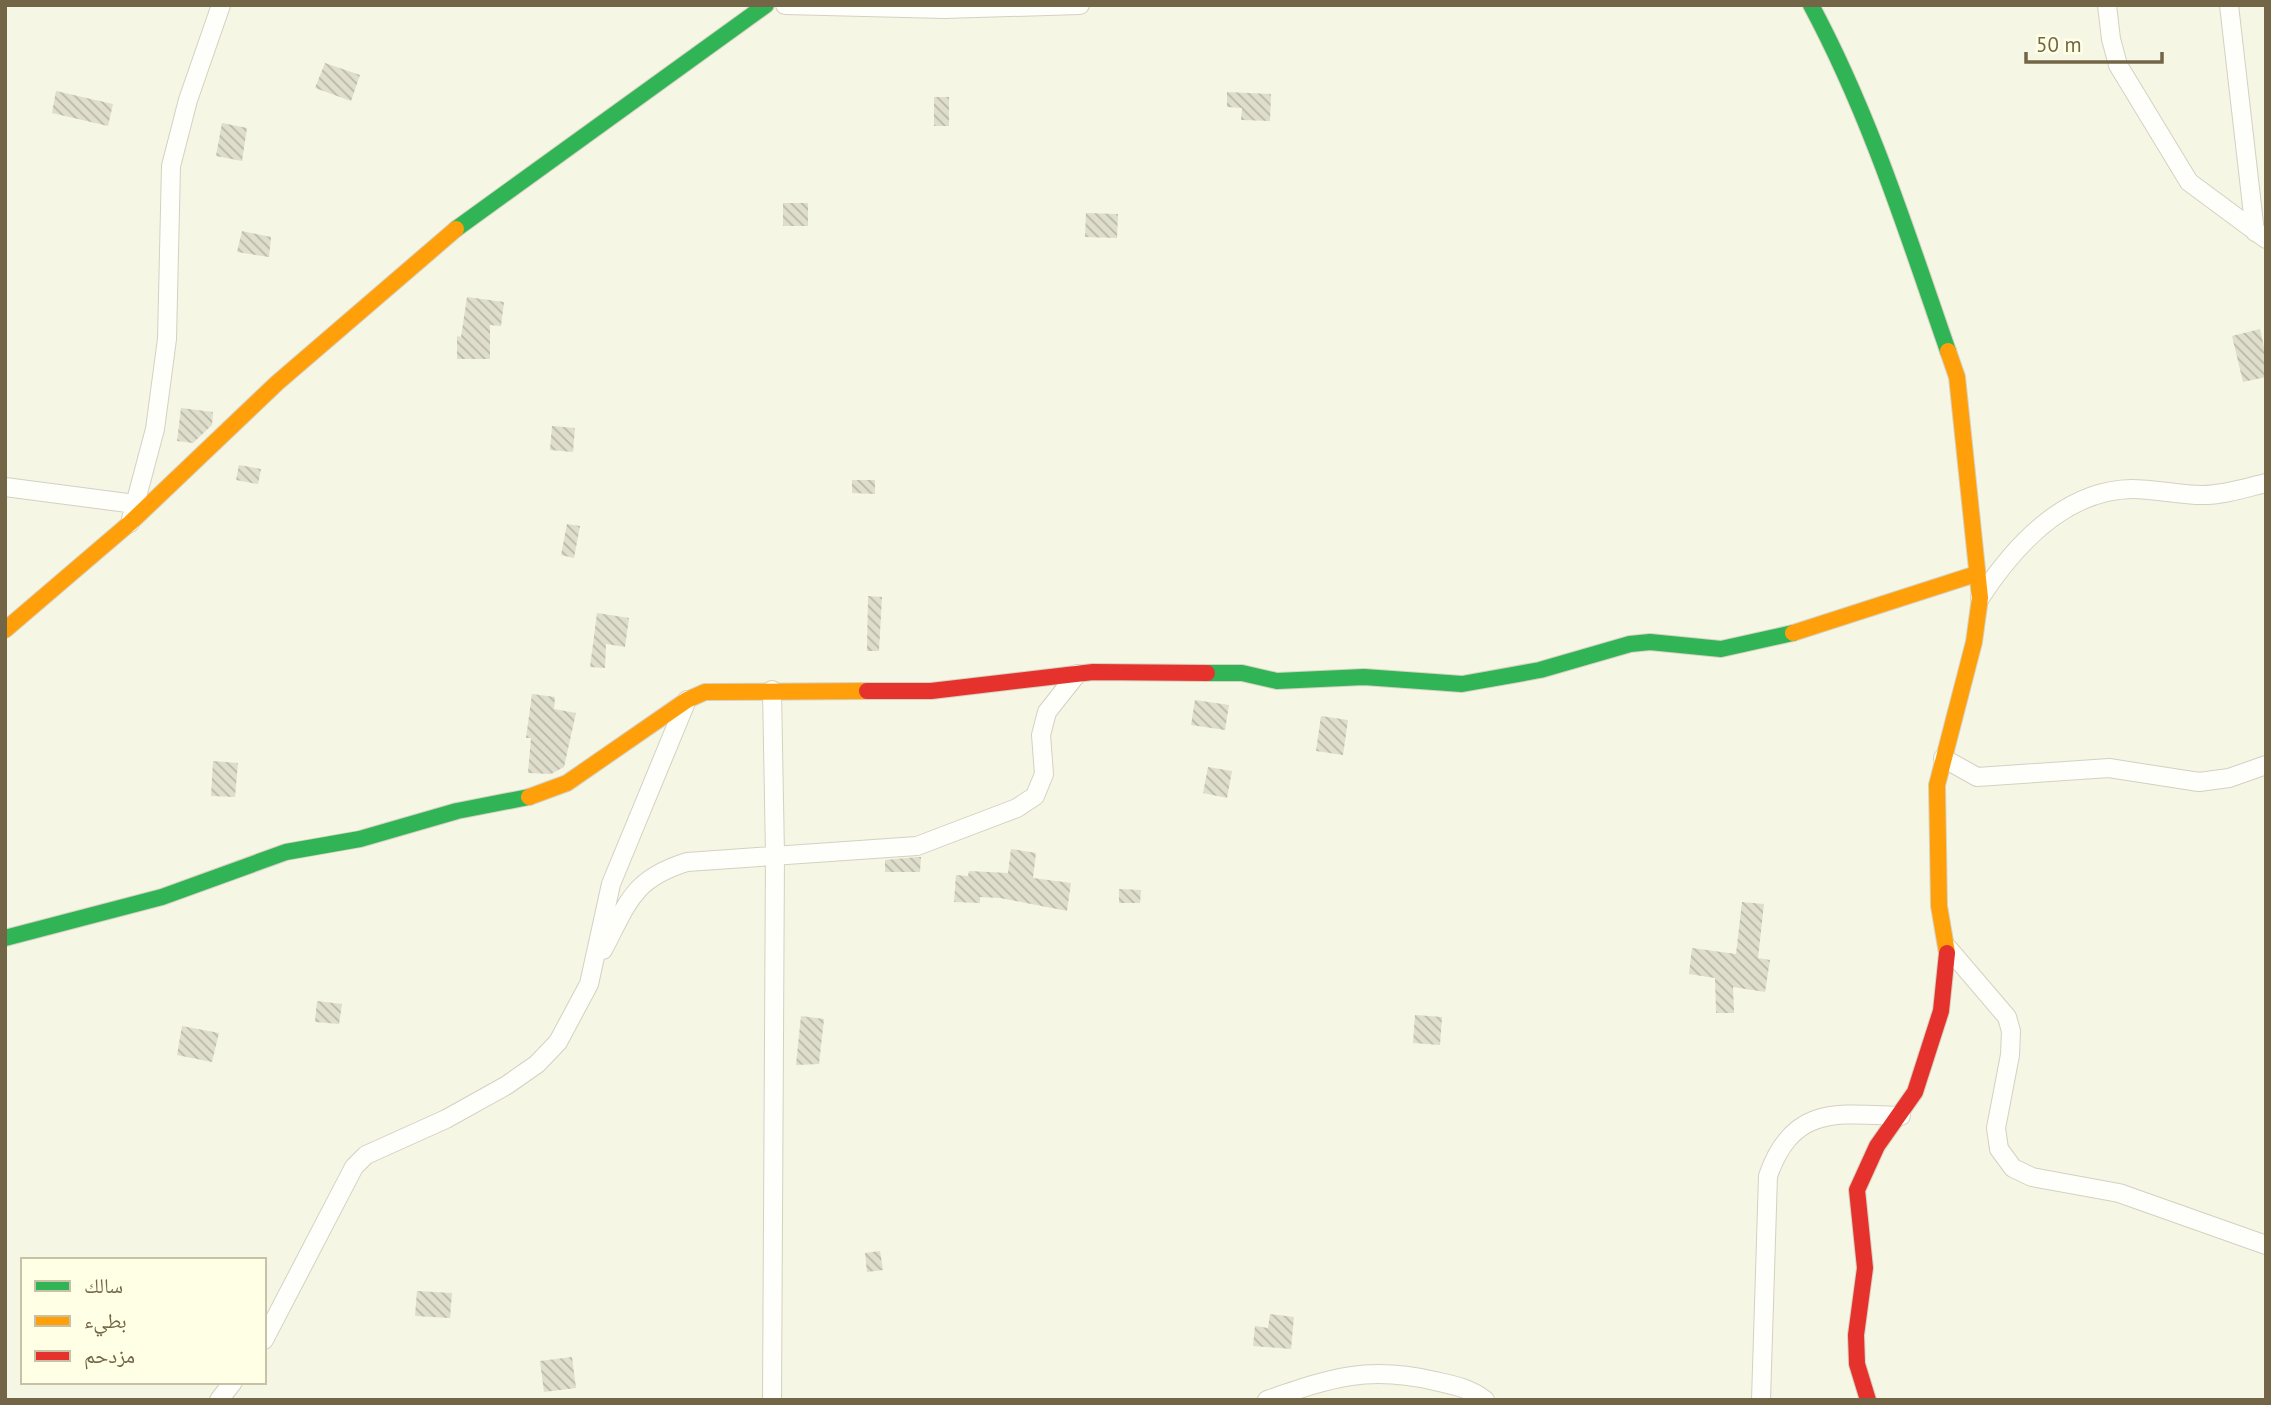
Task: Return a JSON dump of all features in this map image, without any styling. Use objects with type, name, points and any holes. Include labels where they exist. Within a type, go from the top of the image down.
[{"type":"street","points":[[130,523],[155,429],[167,340],[171,166],[188,100],[221,5]]},
{"type":"street","points":[[5,631],[130,523],[277,383],[436,244],[766,5]]},
{"type":"street","points":[[785,5],[1080,5]]},
{"type":"street","points":[[1811,5],[1843,65],[1885,172],[1957,377],[1980,598],[1962,693],[1943,758],[1936,807],[1940,906],[1948,948],[1941,1012],[1915,1092],[1901,1116],[1877,1146],[1857,1190],[1866,1268],[1856,1335],[1857,1364],[1868,1400]]},
{"type":"street","points":[[2107,5],[2110,39],[2118,65],[2189,182],[2260,235]]},
{"type":"street","points":[[2229,5],[2260,235]]},
{"type":"street","points":[[1980,598],[2001,566],[2022,543],[2041,525],[2080,502],[2104,493],[2130,489],[2204,495],[2266,483]]},
{"type":"street","points":[[5,487],[135,504]]},
{"type":"street","points":[[5,938],[162,897],[286,852],[360,839],[457,811],[542,794],[567,783],[687,701],[705,692],[931,691],[1077,674],[1242,673],[1277,681],[1364,677],[1462,684],[1540,670],[1630,644],[1650,642],[1721,649],[1751,644],[1818,626],[1976,574]]},
{"type":"street","points":[[266,1336],[354,1167],[366,1155],[446,1119],[537,1064],[570,1024],[596,962],[622,915],[647,878],[687,862],[917,846],[1017,808],[1035,796],[1044,774],[1041,735],[1047,712],[1077,674]]},
{"type":"street","points":[[772,690],[775,855],[772,1400]]},
{"type":"street","points":[[596,962],[611,884],[687,701]]},
{"type":"street","points":[[1943,758],[1972,775],[1983,777],[2109,768],[2199,782],[2230,778],[2266,765]]},
{"type":"street","points":[[1948,948],[2007,1017],[2011,1031],[2010,1055],[1996,1128],[1999,1149],[2013,1168],[2032,1177],[2119,1193],[2186,1219],[2266,1245]]},
{"type":"street","points":[[1761,1400],[1768,1176],[1774,1157],[1809,1121],[1830,1113],[1901,1116]]},
{"type":"street","points":[[1267,1400],[1334,1377],[1366,1373],[1423,1378],[1462,1387],[1485,1400]]},
{"type":"street","points":[[219,1400],[231,1384]]},
{"type":"building","points":[[325,63],[360,75],[351,101],[315,88]]},
{"type":"building","points":[[56,91],[113,104],[108,126],[52,113]]},
{"type":"building","points":[[1227,92],[1271,94],[1270,121],[1241,120],[1242,108],[1227,107]]},
{"type":"building","points":[[934,97],[949,97],[949,126],[934,126]]},
{"type":"building","points":[[222,123],[247,128],[242,161],[216,156]]},
{"type":"building","points":[[783,203],[808,203],[808,226],[783,226]]},
{"type":"building","points":[[1086,213],[1118,214],[1117,238],[1085,237]]},
{"type":"building","points":[[242,231],[271,237],[269,257],[237,252]]},
{"type":"building","points":[[467,297],[504,302],[501,326],[490,325],[490,359],[457,359],[457,336],[461,337]]},
{"type":"building","points":[[2260,329],[2266,356],[2266,377],[2243,382],[2232,336]]},
{"type":"building","points":[[181,408],[213,412],[212,425],[193,443],[177,441]]},
{"type":"building","points":[[552,426],[575,428],[573,452],[550,450]]},
{"type":"building","points":[[239,465],[261,469],[258,484],[236,480]]},
{"type":"building","points":[[852,480],[875,480],[875,494],[852,493]]},
{"type":"building","points":[[567,524],[580,526],[574,558],[561,555]]},
{"type":"building","points":[[868,596],[882,597],[879,651],[867,651]]},
{"type":"building","points":[[597,613],[629,618],[625,647],[606,644],[605,668],[590,667]]},
{"type":"building","points":[[532,694],[555,697],[554,709],[576,713],[564,767],[551,774],[528,773],[531,738],[526,738]]},
{"type":"building","points":[[1195,700],[1229,705],[1225,730],[1191,725]]},
{"type":"building","points":[[1321,716],[1348,720],[1343,755],[1316,751]]},
{"type":"building","points":[[213,761],[238,763],[235,797],[211,796]]},
{"type":"building","points":[[1208,767],[1232,771],[1227,798],[1203,793]]},
{"type":"building","points":[[1011,849],[1036,853],[1033,878],[1071,883],[1067,911],[1000,898],[980,897],[980,903],[954,902],[956,875],[968,876],[969,871],[1008,873]]},
{"type":"building","points":[[921,857],[920,872],[885,872],[885,860]]},
{"type":"building","points":[[1119,889],[1141,890],[1140,903],[1119,903]]},
{"type":"building","points":[[1742,902],[1764,904],[1758,958],[1770,960],[1765,992],[1733,987],[1734,1013],[1716,1013],[1715,978],[1689,974],[1692,948],[1736,954]]},
{"type":"building","points":[[317,1001],[342,1004],[339,1024],[315,1022]]},
{"type":"building","points":[[1415,1015],[1442,1017],[1440,1045],[1413,1043]]},
{"type":"building","points":[[801,1016],[824,1019],[819,1064],[796,1065]]},
{"type":"building","points":[[182,1026],[219,1033],[212,1062],[177,1055]]},
{"type":"building","points":[[880,1251],[883,1270],[867,1272],[865,1253]]},
{"type":"building","points":[[417,1291],[452,1293],[450,1318],[415,1316]]},
{"type":"building","points":[[1270,1314],[1294,1317],[1291,1349],[1253,1346],[1255,1326],[1268,1328]]},
{"type":"building","points":[[572,1357],[576,1388],[544,1392],[540,1361]]},
{"type":"traffic: fast","points":[[456,229],[766,5]]},
{"type":"traffic: fast","points":[[1811,5],[1852,89],[1902,219],[1948,351]]},
{"type":"traffic: fast","points":[[1207,673],[1242,673],[1277,681],[1364,677],[1462,684],[1540,670],[1630,644],[1650,642],[1721,649],[1793,633]]},
{"type":"traffic: fast","points":[[5,938],[162,897],[286,852],[360,839],[457,811],[529,797]]},
{"type":"traffic: slow","points":[[5,630],[130,523],[277,383],[456,229]]},
{"type":"traffic: slow","points":[[1947,953],[1939,906],[1937,785],[1974,642],[1980,598],[1957,377],[1948,351]]},
{"type":"traffic: slow","points":[[1793,633],[1976,574]]},
{"type":"traffic: slow","points":[[529,797],[567,783],[687,700],[705,692],[867,691]]},
{"type":"traffic: jam","points":[[867,691],[931,691],[1093,672],[1207,673]]},
{"type":"traffic: jam","points":[[1868,1400],[1857,1364],[1856,1335],[1865,1268],[1857,1190],[1877,1146],[1915,1092],[1941,1011],[1947,953]]}]
